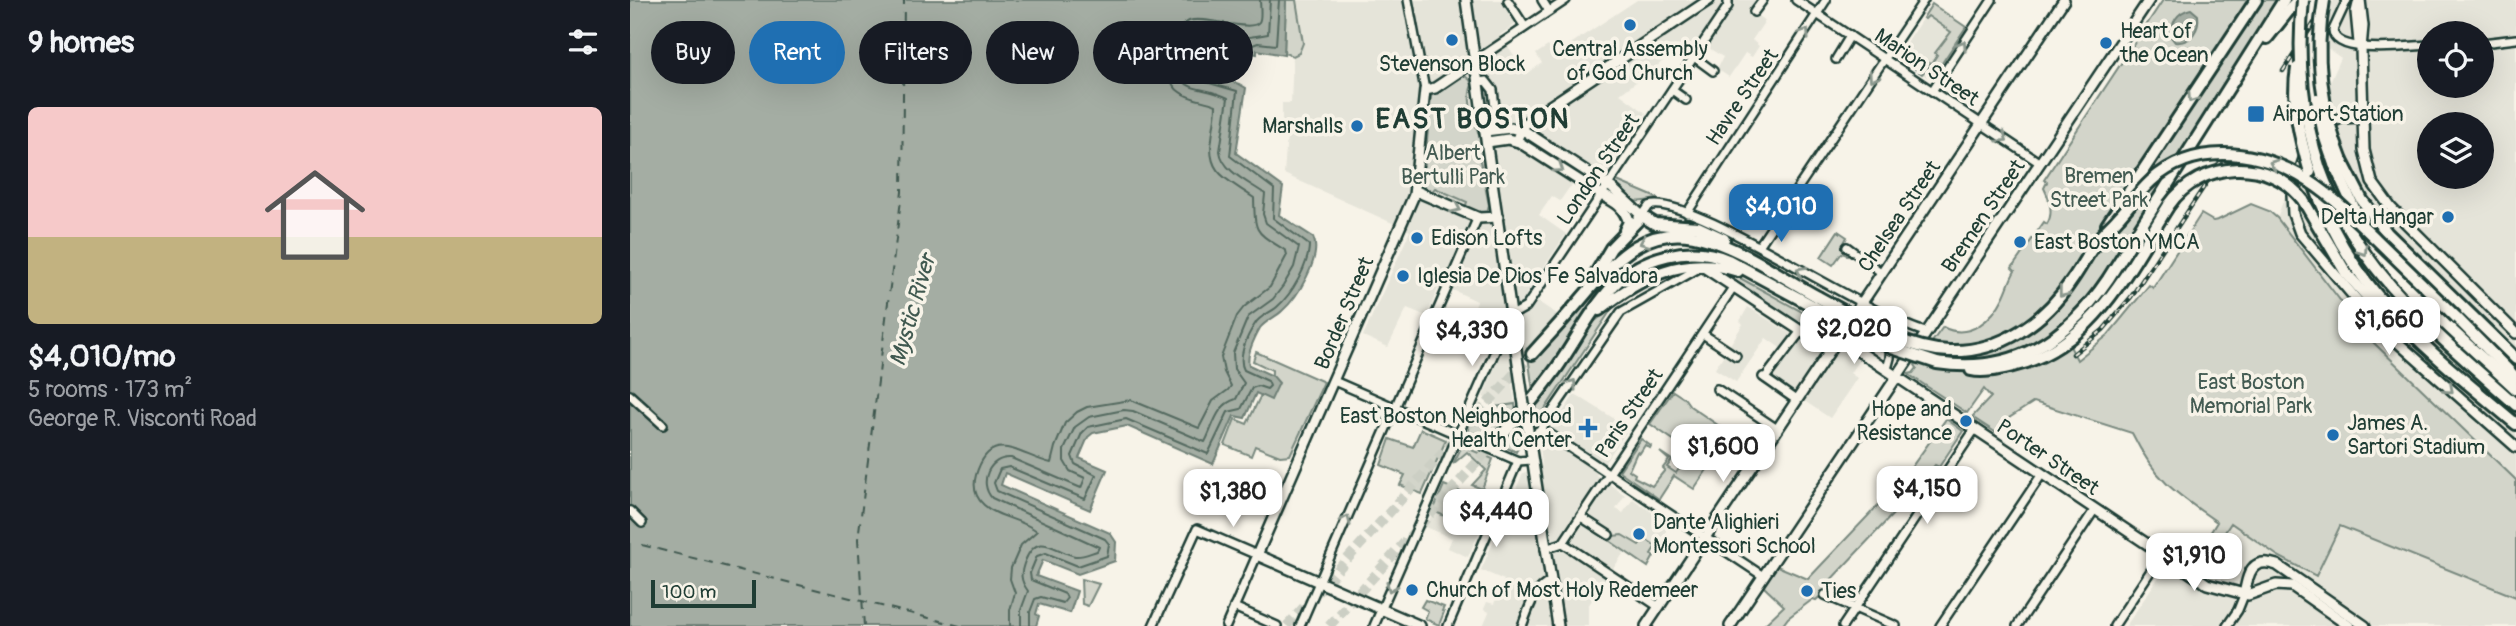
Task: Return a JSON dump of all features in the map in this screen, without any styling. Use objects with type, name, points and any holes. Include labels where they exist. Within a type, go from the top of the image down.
[{"type":"highway","points":[[1498,439],[1549,379],[1609,291],[1623,278],[1647,263],[1668,256],[1691,253],[1716,255],[1760,278],[1909,343],[1944,351],[1982,348],[2014,335],[2043,315],[2064,292],[2256,0]]},
{"type":"highway","points":[[2065,336],[2099,291],[2284,0]]},
{"type":"highway","points":[[2212,114],[2297,0]]},
{"type":"highway","points":[[2303,0],[2301,52],[2294,87],[2300,134],[2315,170],[2329,222],[2358,272],[2387,309],[2436,358],[2514,423]]},
{"type":"highway","points":[[2324,0],[2315,82],[2324,135],[2338,162],[2387,233],[2516,359]]},
{"type":"highway","points":[[2100,236],[2145,186],[2171,167],[2210,154],[2250,156],[2293,172],[2326,193],[2516,378]]},
{"type":"highway","points":[[2338,162],[2356,214],[2391,268],[2418,298],[2516,389]]},
{"type":"highway","points":[[1585,295],[1603,260],[1642,215],[1655,224],[1687,225],[1705,230],[1759,259],[1816,302],[1892,348],[1937,363],[1978,371],[2001,368],[2034,359],[2105,304],[2169,205],[2183,189],[2199,178],[2235,168],[2273,176],[2292,188],[2303,200],[2339,263],[2364,294],[2413,343],[2436,358]]},
{"type":"highway","points":[[2315,170],[2349,230],[2392,289],[2516,405]]},
{"type":"highway","points":[[1605,190],[1626,213],[1629,223],[1623,234]]},
{"type":"highway","points":[[1532,354],[1614,262],[1646,240],[1671,235],[1690,235],[1712,241],[1776,274]]},
{"type":"highway","points":[[1591,317],[1622,292],[1649,276],[1666,270],[1719,265],[1760,278]]},
{"type":"main road","points":[[1466,0],[1523,398],[1526,417],[1533,432],[1532,460],[1558,626]]},
{"type":"main road","points":[[1516,141],[1529,120],[1709,0]]},
{"type":"main road","name":"Chelsea Street","points":[[1646,626],[2064,0]]},
{"type":"main road","points":[[2359,0],[2363,26],[2362,117],[2365,161],[2372,182],[2384,200],[2516,333]]},
{"type":"main road","name":"Bremen Street","points":[[1730,626],[2146,1]]},
{"type":"main road","points":[[1425,90],[1435,88],[1475,61]]},
{"type":"main road","name":"Border Street","points":[[1257,555],[1416,191],[1425,90]]},
{"type":"main road","points":[[2362,117],[2341,118],[2317,129],[2311,138],[2292,195],[2293,214],[2300,233],[2378,326],[2516,447]]},
{"type":"main road","points":[[1485,131],[1511,128],[1521,130],[1642,215]]},
{"type":"main road","points":[[1487,142],[1508,139],[1516,141],[1605,190]]},
{"type":"main road","points":[[1416,191],[1478,217],[1498,217]]},
{"type":"main road","points":[[1702,266],[1830,350]]},
{"type":"main road","name":"Porter Street","points":[[1839,338],[2208,585],[2244,595]]},
{"type":"main road","points":[[1257,555],[1420,626]]},
{"type":"main road","points":[[2349,626],[2292,586],[2276,585],[2256,594],[2244,595],[2249,574],[2254,566],[2260,563],[2273,564],[2365,626]]},
{"type":"main road","points":[[2249,574],[2253,586],[2266,589]]},
{"type":"street","name":"Border Street","points":[[1408,0],[1425,90]]},
{"type":"street","points":[[1542,0],[1549,11]]},
{"type":"street","points":[[1475,61],[1566,0]]},
{"type":"street","name":"London Street","points":[[1512,315],[1520,313],[1526,307],[1728,6],[1728,0]]},
{"type":"street","points":[[1754,12],[1763,0]]},
{"type":"street","name":"Marion Street","points":[[1796,0],[2040,163]]},
{"type":"street","name":"Havre Street","points":[[1687,213],[1826,0]]},
{"type":"street","points":[[1759,246],[1924,0]]},
{"type":"street","points":[[1932,91],[1992,0]]},
{"type":"street","points":[[2347,0],[2333,30],[2335,39],[2361,48],[2417,46]]},
{"type":"street","points":[[1508,1],[1525,27]]},
{"type":"street","points":[[1836,59],[1850,36]]},
{"type":"street","points":[[2494,42],[2516,39]]},
{"type":"street","points":[[1694,57],[1713,71]]},
{"type":"street","points":[[1672,90],[1686,100]]},
{"type":"street","points":[[1642,215],[1648,207],[1656,204],[1726,229],[1892,320],[1926,332]]},
{"type":"street","points":[[1300,626],[1478,217]]},
{"type":"street","points":[[1847,247],[1882,273]]},
{"type":"street","points":[[1533,432],[1543,428],[1620,312],[1702,266]]},
{"type":"street","name":"Paris Street","points":[[1563,543],[1734,286]]},
{"type":"street","points":[[1887,369],[1891,358],[1892,320]]},
{"type":"street","points":[[1797,401],[1763,377],[1801,331]]},
{"type":"street","points":[[1374,626],[1500,340],[1505,334],[1514,332]]},
{"type":"street","points":[[1703,334],[1736,356]]},
{"type":"street","points":[[1334,381],[1518,461],[1532,460]]},
{"type":"street","points":[[1717,389],[1777,429]]},
{"type":"street","points":[[630,395],[663,425]]},
{"type":"street","points":[[1843,626],[1975,429]]},
{"type":"street","points":[[1533,432],[1548,433],[1763,576]]},
{"type":"street","points":[[1448,626],[1518,461]]},
{"type":"street","points":[[1940,626],[2042,474]]},
{"type":"street","points":[[2017,626],[2095,509]]},
{"type":"street","points":[[630,511],[642,523]]},
{"type":"street","points":[[1581,517],[1609,535]]},
{"type":"street","points":[[1153,626],[1197,529],[1257,555]]},
{"type":"street","points":[[1545,549],[1563,543],[1659,607]]},
{"type":"street","points":[[2114,626],[2162,554]]},
{"type":"street","name":"Border Street","points":[[1226,626],[1257,555]]},
{"type":"street","points":[[1522,626],[1538,590],[1543,584],[1550,582]]},
{"type":"street","points":[[1825,595],[1896,626]]},
{"type":"street","points":[[2227,626],[2244,595]]},
{"type":"street","points":[[1234,607],[1277,626]]},
{"type":"shaded area","points":[[1296,0],[1505,0],[1520,21],[1500,35],[1527,74],[1542,63],[1536,54],[1548,46],[1554,55],[1637,0],[1761,0],[1753,12],[1765,21],[1752,40],[1759,46],[1752,57],[1745,53],[1729,77],[1717,69],[1723,57],[1696,40],[1687,53],[1674,45],[1666,58],[1642,80],[1620,94],[1646,113],[1607,174],[1596,168],[1569,188],[1560,201],[1552,196],[1539,215],[1566,234],[1526,294],[1560,316],[1510,368],[1515,404],[1495,407],[1497,403],[1483,397],[1497,362],[1494,328],[1471,318],[1477,301],[1455,291],[1438,289],[1427,316],[1407,308],[1388,347],[1363,336],[1410,231],[1284,174],[1287,134],[1282,124],[1282,103],[1291,103],[1293,56],[1299,53],[1303,43]]},
{"type":"shaded area","points":[[2334,0],[2516,0],[2516,480],[2345,315],[2346,308],[2277,218],[2305,139],[2341,58],[2323,45],[2324,15]]},
{"type":"shaded area","points":[[1932,4],[1966,27],[1931,80],[1897,57]]},
{"type":"shaded area","points":[[1748,307],[1815,349],[1844,352],[1858,361],[1850,373],[1857,378],[1830,418],[1768,377],[1786,352],[1766,338],[1736,382],[1715,369],[1743,324],[1740,321]]},
{"type":"shaded area","points":[[1575,394],[1629,428],[1596,475],[1625,495],[1616,509],[1623,513],[1633,499],[1670,525],[1651,554],[1654,556],[1648,567],[1625,551],[1588,606],[1588,626],[1483,626],[1489,612],[1484,609],[1487,602],[1494,604],[1504,580],[1481,570],[1523,473],[1542,466],[1540,446]]},
{"type":"shaded area","points":[[1433,511],[1480,530],[1468,557],[1448,548],[1452,538],[1426,527]]},
{"type":"shaded area","points":[[2231,523],[2278,556],[2316,576],[2339,525],[2516,597],[2516,626],[2126,626],[2175,553],[2200,570]]},
{"type":"green space","points":[[1286,0],[1296,0],[1303,43],[1299,53],[1293,56],[1284,53]]},
{"type":"green space","name":"East Boston Memorial Park","points":[[2163,0],[2279,0],[2093,292],[2076,313],[2046,337],[2069,344],[2077,360],[2108,335],[2149,285],[2153,288],[2201,214],[2213,221],[2218,220],[2251,204],[2269,211],[2346,308],[2346,316],[2516,480],[2516,597],[2340,526],[2316,576],[2278,556],[2231,523],[2200,570],[2191,564],[2217,522],[2167,484],[2149,463],[2132,433],[2034,402],[2009,418],[1998,434],[1972,417],[1991,397],[1984,389],[1967,413],[1908,374],[1917,368],[1915,365],[1943,327],[1953,331],[1971,329],[1987,320],[1999,305],[2015,271],[2012,268],[2044,222],[2047,224],[2049,220],[2050,206],[2044,188],[2047,182],[2044,180]]},
{"type":"green space","points":[[1932,4],[1966,27],[1936,72],[1929,66],[1922,74],[1914,68],[1920,60],[1931,64],[1937,55],[1935,53],[1951,32],[1928,16],[1923,18]]},
{"type":"green space","name":"Albert Bertulli Park","points":[[1465,76],[1472,85],[1470,104],[1481,142],[1480,161],[1489,205],[1487,212],[1483,214],[1465,208],[1467,202],[1435,188],[1431,193],[1423,185],[1431,96],[1452,81]]},
{"type":"green space","points":[[1617,181],[1657,199],[1633,200],[1614,184]]},
{"type":"green space","points":[[1838,231],[1847,237],[1843,245],[1850,250],[1847,255],[1842,253],[1833,265],[1821,257]]},
{"type":"green space","points":[[1729,272],[1808,315],[1798,324],[1727,277]]},
{"type":"green space","points":[[1596,289],[1599,292],[1570,340],[1533,391],[1527,349]]},
{"type":"green space","points":[[1613,307],[1539,418],[1536,416],[1534,404],[1590,325]]},
{"type":"green space","points":[[1256,352],[1324,382],[1290,455],[1280,456],[1255,446],[1251,456],[1225,445],[1235,419],[1247,424],[1261,395],[1271,399],[1272,370],[1253,361]]},
{"type":"green space","points":[[1673,391],[1731,434],[1694,489],[1674,476],[1659,499],[1619,471],[1641,439],[1651,446],[1650,448],[1645,445],[1640,453],[1637,452],[1629,470],[1635,474],[1634,477],[1652,486],[1665,470],[1663,468],[1669,460],[1660,452],[1672,460],[1667,467],[1676,473],[1691,452],[1650,424]]},
{"type":"green space","points":[[1515,404],[1516,412],[1494,436],[1518,424],[1520,443],[1516,452],[1468,431],[1474,417],[1488,423],[1495,407]]},
{"type":"green space","points":[[1946,419],[1963,431],[1939,467],[1935,465],[1826,585],[1834,589],[1832,593],[1826,591],[1816,600],[1813,599],[1782,626],[1763,626],[1784,606],[1763,586],[1777,566],[1808,579],[1903,479]]},
{"type":"green space","points":[[1421,429],[1446,440],[1422,494],[1400,485],[1405,475],[1381,465],[1390,439],[1413,447]]},
{"type":"green space","points":[[1462,446],[1493,459],[1482,489],[1472,485],[1486,470],[1467,452],[1453,464]]},
{"type":"green space","points":[[1444,485],[1468,495],[1456,521],[1433,511]]},
{"type":"green space","points":[[1622,535],[1639,545],[1644,538],[1656,546],[1648,567],[1610,541],[1613,536]]},
{"type":"green space","points":[[1081,579],[1099,584],[1088,606],[1082,604]]},
{"type":"green space","points":[[1425,600],[1444,607],[1439,625],[1425,619],[1428,611],[1421,607]]},
{"type":"water","name":"Mystic River","points":[[630,0],[1286,0],[1284,55],[1257,50],[1257,54],[1253,53],[1253,21],[1093,21],[1093,84],[1239,84],[1246,88],[1236,153],[1283,187],[1279,215],[1313,237],[1315,245],[1312,266],[1295,297],[1260,328],[1250,351],[1249,365],[1273,376],[1279,383],[1271,400],[1256,393],[1245,418],[1234,416],[1213,464],[1127,426],[1093,433],[1088,437],[1079,458],[1107,470],[1090,510],[1005,473],[1001,485],[1110,533],[1116,542],[1115,561],[1078,574],[1043,560],[1036,576],[1077,591],[1070,613],[1039,604],[1036,626],[630,626]]},
{"type":"water","points":[[2191,9],[2198,15],[2196,30],[2186,41],[2175,42],[2171,37],[2172,27],[2179,15]]},
{"type":"ferry route","points":[[864,626],[858,539],[902,192],[904,0]]},
{"type":"ferry route","points":[[642,545],[960,626]]},
{"type":"tunnel","points":[[1287,626],[1532,354]]},
{"type":"tunnel","points":[[1329,626],[1498,439]]},
{"type":"railway","points":[[2283,71],[2329,0]]},
{"type":"railway","points":[[2073,354],[2103,330],[2131,297],[2223,158]]},
{"type":"place","name":"Central Assembly of God Church","points":[[1630,25]]},
{"type":"place","name":"Stevenson Block","points":[[1452,40]]},
{"type":"place","name":"Heart of the Ocean","points":[[2106,43]]},
{"type":"place","name":"Airport Station","points":[[2256,114]]},
{"type":"place","name":"Marshalls","points":[[1357,126]]},
{"type":"place","name":"Delta Hangar","points":[[2448,217]]},
{"type":"place","name":"Edison Lofts","points":[[1417,238]]},
{"type":"place","name":"East Boston YMCA","points":[[2020,242]]},
{"type":"place","name":"Iglesia De Dios Fe Salvadora","points":[[1403,276]]},
{"type":"place","name":"Hope and Resistance","points":[[1966,421]]},
{"type":"place","name":"East Boston Neighborhood Health Center","points":[[1588,428]]},
{"type":"place","name":"James A. Sartori Stadium","points":[[2333,435]]},
{"type":"place","name":"Dante Alighieri Montessori School","points":[[1639,534]]},
{"type":"place","name":"Church of Most Holy Redemeer","points":[[1412,590]]},
{"type":"place","name":"Ties","points":[[1807,591]]},
{"type":"district","name":"EAST BOSTON","points":[[1473,118]]},
{"type":"park label","name":"Bremen Street Park","points":[[2099,188]]}]
